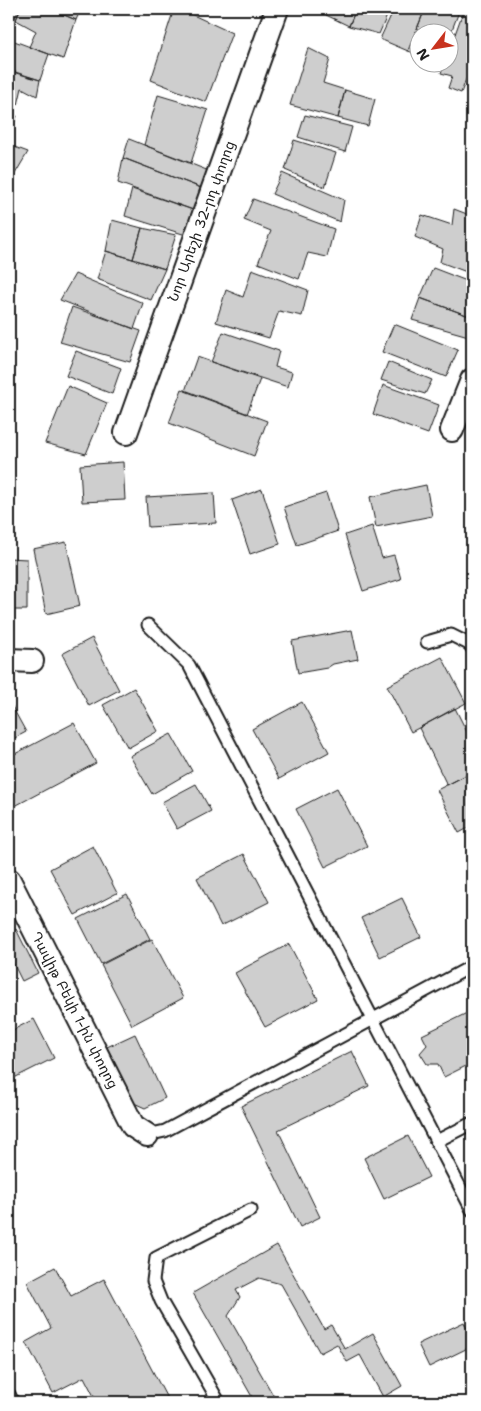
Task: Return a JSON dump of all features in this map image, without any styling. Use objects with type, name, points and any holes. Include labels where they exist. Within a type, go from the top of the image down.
[{"type":"street","name":"Նոր Արեշի 32-րդ փողոց","points":[[126,433],[277,9]]},
{"type":"street","points":[[452,430],[472,380]]},
{"type":"street","points":[[9,660],[32,661]]},
{"type":"street","name":"Դավիթ Բեկի 1-ին փողոց","points":[[9,880],[133,1126],[147,1135]]},
{"type":"lane","points":[[148,625],[189,665],[472,1210]]},
{"type":"lane","points":[[427,642],[451,635],[469,644],[472,648]]},
{"type":"lane","points":[[147,1135],[165,1131],[472,966]]},
{"type":"lane","points":[[437,1141],[472,1123]]},
{"type":"lane","points":[[219,1402],[161,1301],[152,1281],[156,1258],[251,1210]]},
{"type":"lane","points":[[9,1394],[13,1402]]},
{"type":"building","points":[[9,9],[20,9],[16,20],[9,29]]},
{"type":"building","points":[[20,9],[50,9],[76,20],[63,59],[29,47],[36,31],[16,20]]},
{"type":"building","points":[[50,9],[81,9],[76,20]]},
{"type":"building","points":[[174,9],[180,9],[232,33],[206,102],[151,80]]},
{"type":"building","points":[[328,9],[356,9],[349,26],[326,15]]},
{"type":"building","points":[[356,9],[390,9],[379,34],[349,26]]},
{"type":"building","points":[[394,9],[425,9],[420,22],[408,22],[408,51],[380,39]]},
{"type":"building","points":[[425,9],[460,9],[455,22],[420,22]]},
{"type":"building","points":[[464,9],[472,11],[472,63],[461,93],[448,88],[452,76],[441,73],[458,72],[458,26]]},
{"type":"building","points":[[9,39],[49,54],[40,80],[9,70]]},
{"type":"building","points":[[308,48],[330,59],[323,83],[345,90],[338,118],[290,105]]},
{"type":"building","points":[[472,66],[472,86],[465,83]]},
{"type":"building","points":[[9,71],[40,80],[37,96],[22,88],[18,105],[9,102]]},
{"type":"building","points":[[345,90],[375,99],[368,126],[338,118]]},
{"type":"building","points":[[158,95],[208,110],[191,163],[144,145]]},
{"type":"building","points":[[9,113],[17,116],[9,135]]},
{"type":"building","points":[[305,115],[352,127],[345,152],[298,137]]},
{"type":"building","points":[[129,139],[209,171],[204,189],[123,158]]},
{"type":"building","points":[[294,140],[336,153],[325,187],[285,170]]},
{"type":"building","points":[[9,145],[28,152],[9,184]]},
{"type":"building","points":[[123,158],[204,189],[196,211],[118,183]]},
{"type":"building","points":[[282,173],[344,200],[340,222],[272,194]]},
{"type":"building","points":[[132,189],[196,211],[186,235],[125,216]]},
{"type":"building","points":[[253,199],[334,229],[327,257],[308,253],[299,279],[258,263],[271,231],[244,220]]},
{"type":"building","points":[[454,209],[472,216],[472,274],[440,262],[443,249],[415,237],[422,215],[452,225]]},
{"type":"building","points":[[112,220],[142,228],[133,259],[106,251]]},
{"type":"building","points":[[142,228],[176,235],[165,269],[133,259]]},
{"type":"building","points":[[106,251],[165,269],[151,300],[97,279]]},
{"type":"building","points":[[433,268],[472,283],[472,317],[420,298]]},
{"type":"building","points":[[252,269],[308,290],[302,316],[279,311],[269,338],[216,322],[226,290],[243,297]]},
{"type":"building","points":[[75,274],[143,303],[134,329],[60,300]]},
{"type":"building","points":[[420,298],[472,317],[472,337],[412,320]]},
{"type":"building","points":[[72,307],[141,331],[130,362],[60,342]]},
{"type":"building","points":[[394,324],[458,350],[446,377],[382,352]]},
{"type":"building","points":[[223,332],[279,351],[275,367],[292,372],[288,387],[211,362]]},
{"type":"building","points":[[76,351],[121,368],[112,394],[66,376]]},
{"type":"building","points":[[197,357],[260,379],[247,414],[185,391]]},
{"type":"building","points":[[388,362],[432,380],[425,394],[381,380]]},
{"type":"building","points":[[383,385],[439,405],[428,434],[373,414]]},
{"type":"building","points":[[68,386],[107,403],[86,454],[45,443]]},
{"type":"building","points":[[182,389],[267,421],[254,456],[169,423]]},
{"type":"building","points":[[123,462],[125,500],[82,502],[80,465]]},
{"type":"building","points":[[426,485],[432,516],[376,527],[370,497]]},
{"type":"building","points":[[262,489],[280,544],[250,554],[232,500]]},
{"type":"building","points":[[214,493],[216,523],[148,527],[146,497]]},
{"type":"building","points":[[326,493],[338,531],[297,545],[284,507]]},
{"type":"building","points":[[372,526],[382,558],[394,555],[401,579],[363,591],[345,535]]},
{"type":"building","points":[[66,542],[80,606],[46,614],[33,549]]},
{"type":"building","points":[[9,558],[27,559],[27,610],[9,610]]},
{"type":"building","points":[[352,630],[358,659],[333,664],[327,668],[298,673],[292,641]]},
{"type":"building","points":[[92,638],[119,690],[89,706],[62,654]]},
{"type":"building","points":[[442,657],[466,703],[411,732],[387,686]]},
{"type":"building","points":[[134,688],[158,731],[128,748],[103,705]]},
{"type":"building","points":[[9,701],[26,732],[9,741]]},
{"type":"building","points":[[302,702],[329,752],[279,779],[252,729]]},
{"type":"building","points":[[455,708],[472,742],[472,772],[447,785],[419,728]]},
{"type":"building","points":[[74,723],[96,763],[13,807],[9,799],[9,757]]},
{"type":"building","points":[[171,734],[192,771],[152,794],[130,756]]},
{"type":"building","points":[[472,772],[472,826],[459,833],[437,790]]},
{"type":"building","points":[[196,784],[211,811],[177,829],[162,802]]},
{"type":"building","points":[[337,788],[367,846],[325,867],[296,809]]},
{"type":"building","points":[[93,846],[117,893],[75,915],[50,869]]},
{"type":"building","points":[[244,854],[269,902],[221,926],[197,878]]},
{"type":"building","points":[[127,894],[150,939],[101,964],[78,919]]},
{"type":"building","points":[[402,898],[421,937],[380,957],[361,918]]},
{"type":"building","points":[[16,929],[38,973],[22,981],[9,955],[9,933]]},
{"type":"building","points":[[152,939],[183,998],[132,1025],[101,965]]},
{"type":"building","points":[[289,944],[318,999],[265,1027],[235,973]]},
{"type":"building","points":[[469,1012],[472,1017],[472,1063],[444,1077],[438,1064],[427,1064],[420,1053],[427,1045],[422,1035]]},
{"type":"building","points":[[34,1019],[54,1058],[14,1078],[9,1068],[9,1032]]},
{"type":"building","points":[[135,1034],[165,1098],[145,1108],[134,1103],[107,1047]]},
{"type":"building","points":[[352,1051],[369,1086],[278,1130],[320,1217],[300,1227],[241,1106]]},
{"type":"building","points":[[408,1136],[429,1177],[384,1199],[364,1158]]},
{"type":"building","points":[[277,1245],[324,1329],[331,1325],[345,1349],[373,1333],[402,1386],[383,1397],[360,1355],[347,1362],[337,1344],[320,1353],[281,1284],[259,1278],[236,1290],[240,1297],[228,1316],[277,1402],[255,1402],[193,1293]]},
{"type":"building","points":[[55,1267],[71,1296],[104,1279],[169,1402],[97,1402],[84,1377],[53,1393],[26,1342],[51,1328],[27,1282]]},
{"type":"building","points":[[464,1322],[472,1339],[472,1346],[429,1367],[418,1344]]}]
